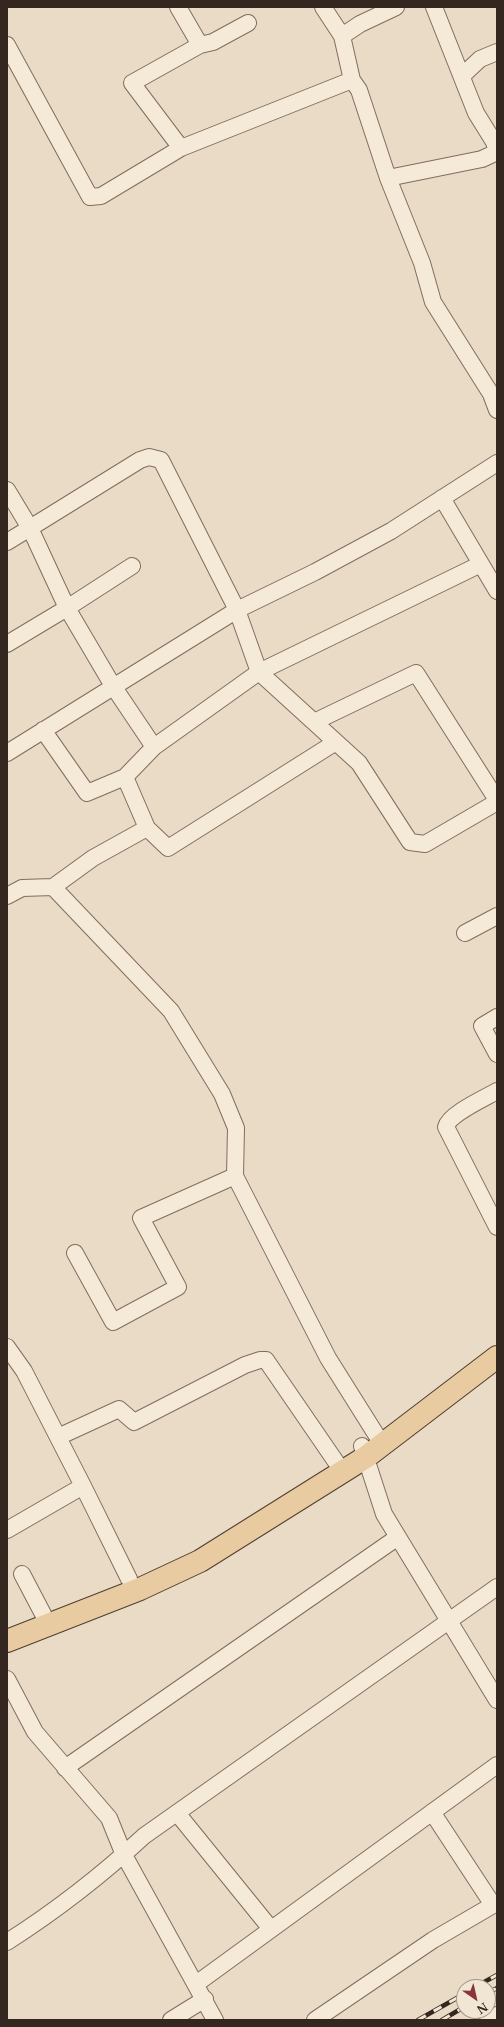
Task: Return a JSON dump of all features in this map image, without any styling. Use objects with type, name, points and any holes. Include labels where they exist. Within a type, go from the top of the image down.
[{"type":"main road","points":[[7,1627],[129,1579],[176,1557],[238,1523],[336,1462],[369,1446],[497,1344]]},
{"type":"main road","points":[[7,1641],[140,1589],[200,1561],[497,1358]]},
{"type":"street","points":[[178,7],[200,45]]},
{"type":"street","points":[[323,7],[342,36],[352,80],[359,90],[388,178],[422,263],[433,302],[494,392],[497,410]]},
{"type":"street","points":[[342,36],[360,24],[396,7]]},
{"type":"street","points":[[388,178],[482,159],[497,152],[494,142],[476,112],[434,7]]},
{"type":"street","points":[[181,148],[132,83],[200,45],[213,42],[248,22]]},
{"type":"street","points":[[7,45],[90,197],[101,196],[181,148],[352,80]]},
{"type":"street","points":[[462,76],[480,59],[497,52]]},
{"type":"street","points":[[7,542],[140,460],[149,457],[160,460],[237,610],[259,672],[359,763],[410,842],[425,844],[497,801],[416,673],[314,722]]},
{"type":"street","points":[[7,753],[237,610],[315,572],[391,531],[497,463]]},
{"type":"street","points":[[7,490],[30,528],[67,608],[113,686],[154,747]]},
{"type":"street","points":[[442,498],[497,590]]},
{"type":"street","points":[[43,730],[86,793],[125,777],[154,747],[259,672],[481,564]]},
{"type":"street","points":[[7,644],[67,608],[132,566]]},
{"type":"street","points":[[125,777],[147,828],[168,848],[336,742]]},
{"type":"street","points":[[7,896],[22,888],[53,887],[93,858],[147,828]]},
{"type":"street","points":[[53,887],[171,1011],[222,1094],[236,1128],[235,1176],[328,1358],[369,1446],[384,1514],[497,1700]]},
{"type":"street","points":[[465,934],[497,916]]},
{"type":"street","points":[[497,1017],[482,1026],[497,1054]]},
{"type":"street","points":[[497,1091],[458,1113],[448,1122],[446,1127],[497,1227]]},
{"type":"street","points":[[75,1253],[113,1322],[178,1287],[142,1218],[235,1176]]},
{"type":"street","points":[[7,1347],[24,1371],[129,1579]]},
{"type":"street","points":[[58,1437],[119,1409],[134,1422],[245,1366],[260,1360],[266,1360],[336,1462]]},
{"type":"street","points":[[7,1530],[83,1486]]},
{"type":"street","points":[[65,1768],[398,1537]]},
{"type":"street","points":[[22,1574],[43,1614]]},
{"type":"street","points":[[7,1942],[124,1855],[144,1836],[497,1587]]},
{"type":"street","points":[[7,1679],[34,1732],[109,1818],[124,1855],[205,1999],[215,2020]]},
{"type":"street","points":[[196,1984],[497,1764]]},
{"type":"street","points":[[315,2020],[433,1940],[493,1905],[432,1812]]},
{"type":"street","points":[[177,1813],[271,1929]]},
{"type":"street","points":[[171,2020],[205,1999]]},
{"type":"street","points":[[488,2020],[497,2015]]},
{"type":"railway","points":[[490,1979],[497,1975]]},
{"type":"railway","points":[[418,2020],[456,1999]]},
{"type":"railway","points":[[442,2020],[456,2012]]}]
